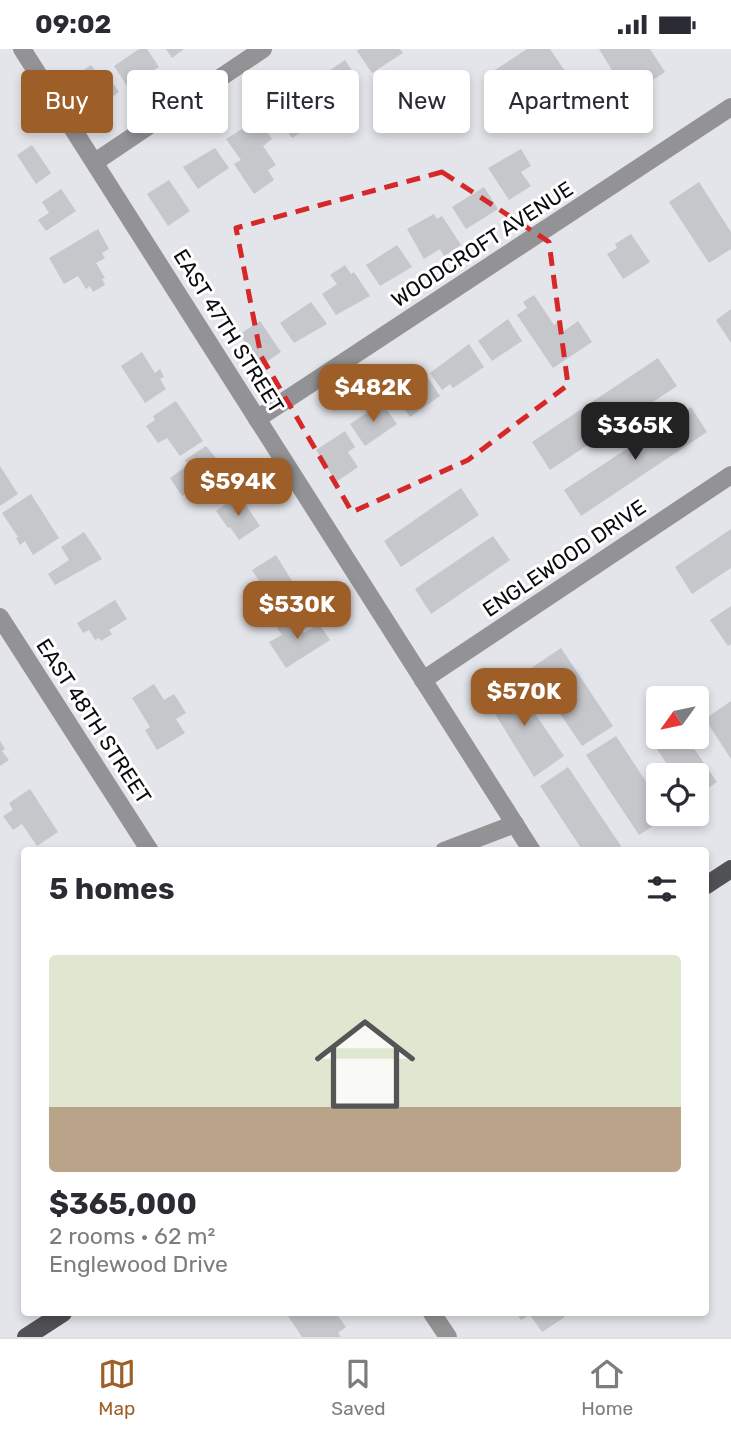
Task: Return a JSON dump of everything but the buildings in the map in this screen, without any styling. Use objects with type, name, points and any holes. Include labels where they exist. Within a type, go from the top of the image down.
[{"type":"main road","points":[[709,883],[731,869]]},
{"type":"main road","points":[[27,1337],[58,1316]]},
{"type":"street","name":"EAST 47TH STREET","points":[[22,49],[529,847]]},
{"type":"street","points":[[95,162],[262,49]]},
{"type":"street","name":"WOODCROFT AVENUE","points":[[257,419],[731,107]]},
{"type":"street","name":"ENGLEWOOD DRIVE","points":[[423,680],[731,475]]},
{"type":"street","name":"EAST 48TH STREET","points":[[0,617],[147,847]]},
{"type":"street","points":[[455,847],[515,824]]},
{"type":"street","points":[[434,1316],[448,1337]]},
{"type":"highlighted area","points":[[442,172],[549,242],[568,385],[468,460],[352,512],[261,356],[236,228]]}]
